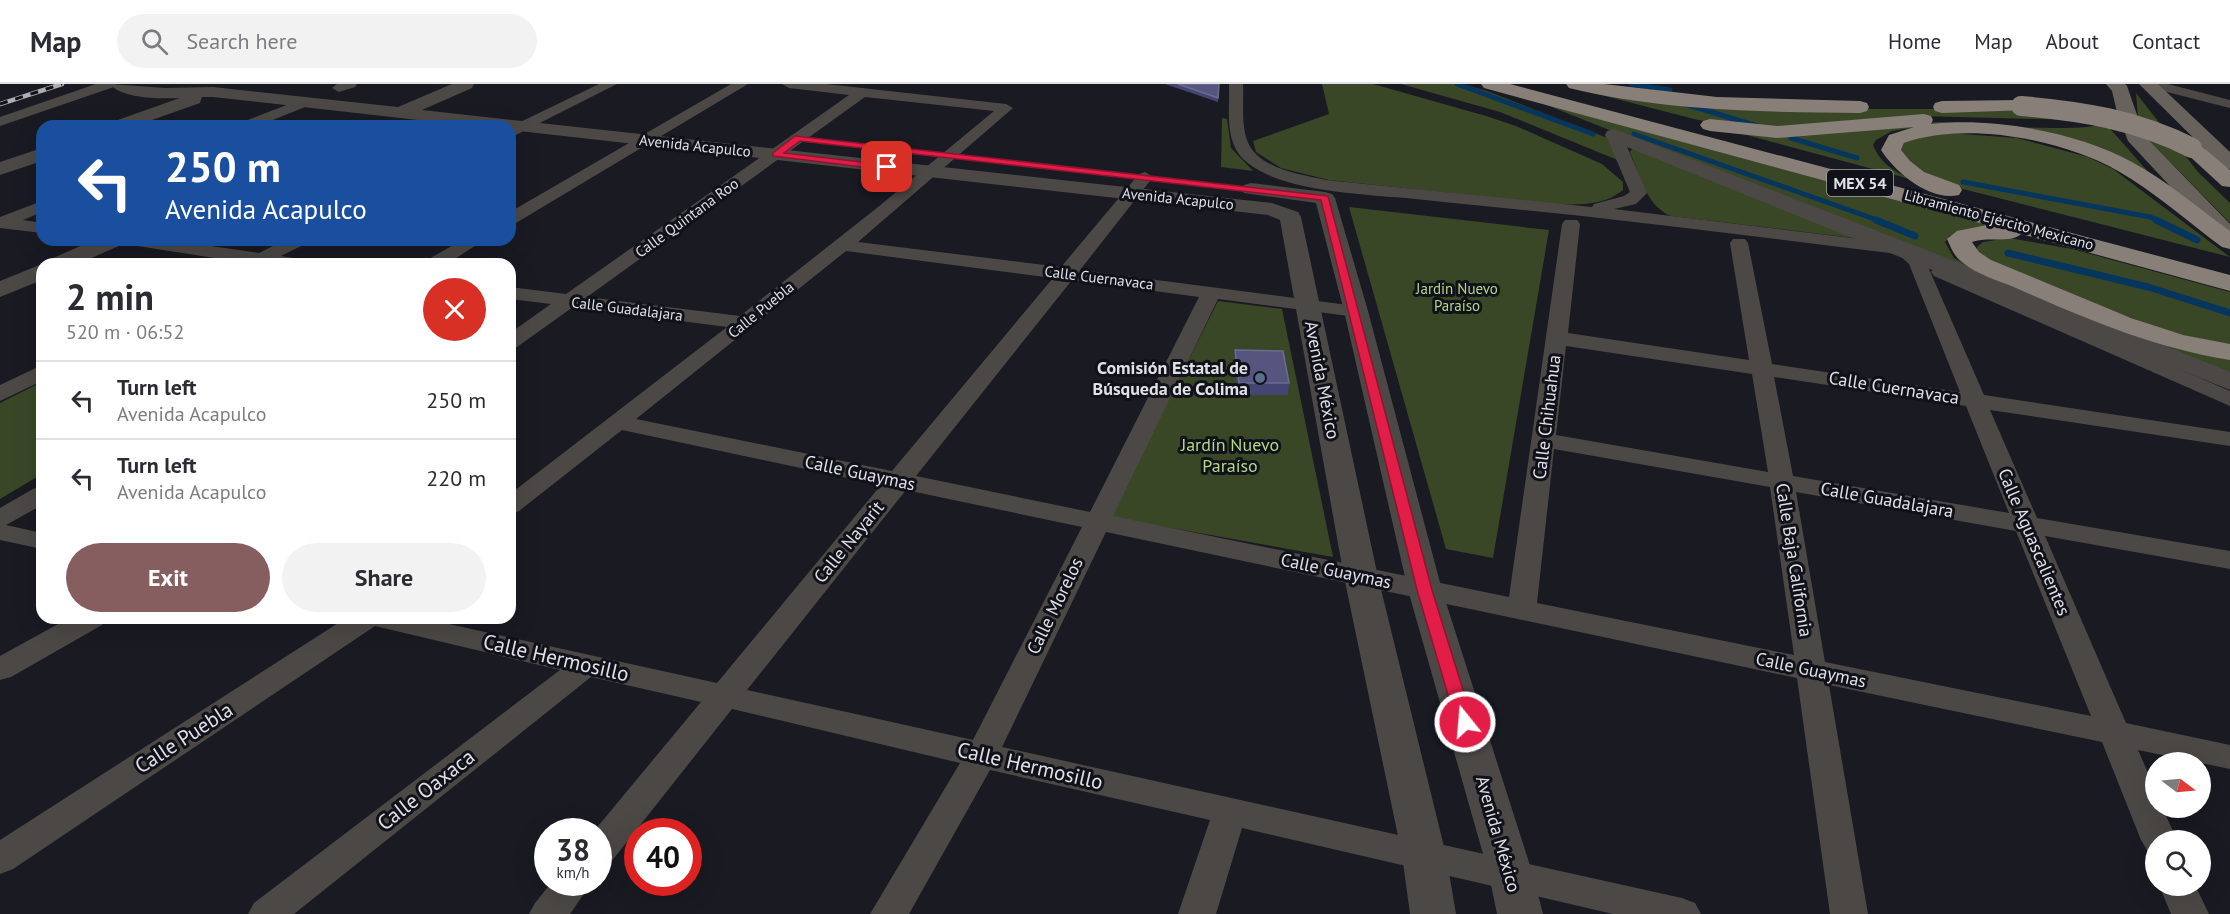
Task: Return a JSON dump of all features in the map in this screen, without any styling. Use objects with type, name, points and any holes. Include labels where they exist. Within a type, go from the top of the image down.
[{"type":"highway","points":[[1478,84],[1614,135]]},
{"type":"highway","name":"Libramiento Ejército Mexicano","points":[[1490,84],[2230,283]]},
{"type":"highway","name":"Libramiento Ejército Mexicano","points":[[1535,84],[2223,264]]},
{"type":"highway","points":[[1575,84],[1668,98],[1749,105],[2021,106],[2109,117],[2174,138],[2192,148],[2230,181]]},
{"type":"highway","points":[[1674,119],[1777,132],[1891,121],[2071,123],[2103,120],[2126,112]]},
{"type":"highway","points":[[1995,206],[1922,180],[1900,166],[1891,150],[1896,139],[1918,130],[1968,128],[2019,133],[2069,145],[2124,166],[2230,242]]},
{"type":"highway","points":[[2110,250],[2001,231],[1967,235],[1959,240],[1965,252],[1984,265],[2049,294],[2148,332],[2204,348],[2230,352]]},
{"type":"main road","points":[[2115,84],[2121,90],[2135,137],[2230,237]]},
{"type":"main road","points":[[2150,84],[2223,152],[2230,163]]},
{"type":"street","points":[[0,122],[109,84]]},
{"type":"street","name":"Avenida Acapulco","points":[[118,84],[128,89],[159,92],[304,93],[344,86],[589,115]]},
{"type":"street","points":[[135,120],[234,84]]},
{"type":"street","points":[[384,120],[466,84]]},
{"type":"street","points":[[517,130],[610,84]]},
{"type":"street","points":[[516,215],[741,84]]},
{"type":"street","points":[[789,84],[862,92]]},
{"type":"street","points":[[1236,84],[1239,140],[1246,152],[1259,164],[1290,177],[1326,185],[1577,217],[1739,243],[1910,256]]},
{"type":"street","points":[[2150,84],[2230,104]]},
{"type":"street","points":[[2200,84],[2230,92]]},
{"type":"street","points":[[798,138],[862,92]]},
{"type":"street","name":"Calle Puebla","points":[[516,501],[842,245],[930,162],[952,155],[1006,108],[862,92]]},
{"type":"street","points":[[255,120],[304,93]]},
{"type":"street","name":"Avenida Acapulco","points":[[304,93],[400,113],[448,120]]},
{"type":"street","name":"Avenida Acapulco","points":[[636,120],[706,128]]},
{"type":"street","name":"Avenida Acapulco","points":[[517,130],[644,140],[776,145],[1138,186],[1325,198]]},
{"type":"street","points":[[1614,135],[1650,219]]},
{"type":"street","points":[[1614,135],[1910,256],[2230,382]]},
{"type":"street","name":"Avenida Acapulco","points":[[776,145],[798,138],[822,141]]},
{"type":"street","name":"Calle Quintana Roo","points":[[516,339],[570,302],[776,145]]},
{"type":"street","points":[[952,155],[975,158]]},
{"type":"street","points":[[0,169],[36,156]]},
{"type":"street","name":"Avenida Acapulco","points":[[997,160],[1272,209]]},
{"type":"street","name":"Calle Nayarit","points":[[612,835],[1138,186]]},
{"type":"street","points":[[1577,217],[1615,206],[1630,200],[1639,193]]},
{"type":"street","points":[[1325,198],[1577,217],[1650,219],[1910,256],[2230,399]]},
{"type":"street","name":"Avenida México","points":[[1325,198],[1356,311],[1425,590],[1511,875],[1520,914]]},
{"type":"street","points":[[1,222],[36,208]]},
{"type":"street","name":"Avenida México","points":[[1272,209],[1290,217],[1361,577],[1424,855],[1433,914]]},
{"type":"street","name":"Calle Chihuahua","points":[[1522,610],[1557,338],[1577,217]]},
{"type":"street","points":[[1,222],[36,227]]},
{"type":"street","name":"Calle Baja California","points":[[1739,243],[1782,482],[1849,914]]},
{"type":"street","name":"Calle Cuernavaca","points":[[842,245],[1356,311]]},
{"type":"street","points":[[72,258],[100,246]]},
{"type":"street","points":[[165,246],[234,258]]},
{"type":"street","points":[[265,258],[288,246]]},
{"type":"street","points":[[444,258],[465,246]]},
{"type":"street","name":"Calle Aguascalientes","points":[[1910,256],[1975,401],[2155,830]]},
{"type":"street","points":[[0,290],[36,274]]},
{"type":"street","name":"Calle Morelos","points":[[889,914],[982,755],[1210,293]]},
{"type":"street","name":"Calle Guadalajara","points":[[516,294],[745,323]]},
{"type":"street","name":"Calle Cuernavaca","points":[[1557,338],[2230,439]]},
{"type":"street","points":[[0,394],[36,375]]},
{"type":"street","name":"Calle Guaymas","points":[[617,422],[2230,757]]},
{"type":"street","name":"Calle Guadalajara","points":[[1543,440],[2230,560]]},
{"type":"street","points":[[2,531],[36,500]]},
{"type":"street","points":[[2,531],[36,540]]},
{"type":"street","points":[[0,669],[81,624]]},
{"type":"street","name":"Calle Puebla","points":[[0,859],[358,624]]},
{"type":"street","name":"Calle Hermosillo","points":[[405,624],[1682,914]]},
{"type":"street","name":"Calle Oaxaca","points":[[267,914],[585,665]]},
{"type":"street","points":[[1197,914],[1230,811]]},
{"type":"street","points":[[2182,896],[2190,914]]},
{"type":"green space","points":[[1322,84],[1373,84],[1516,126],[1602,164],[1623,182],[1623,190],[1599,202],[1554,204],[1329,180],[1281,168],[1256,152],[1253,141],[1329,114]]},
{"type":"green space","points":[[1401,84],[1462,84],[1487,91],[1610,139],[1620,161],[1500,112]]},
{"type":"green space","points":[[1574,88],[1827,109],[2014,109],[2078,120],[1919,116],[1809,128],[1728,125],[1698,120]]},
{"type":"green space","points":[[2136,93],[2198,172],[2230,203],[2230,223],[2149,140],[2138,118]]},
{"type":"green space","points":[[1534,100],[2014,229],[1950,236],[1945,242],[1954,258],[1979,271],[2230,358],[2230,377]]},
{"type":"green space","points":[[1222,118],[1227,119],[1231,148],[1253,171],[1221,167]]},
{"type":"green space","points":[[1941,122],[2051,128],[2074,128],[2105,123],[2159,184],[2058,139],[1923,126],[1892,131],[1876,140],[1873,145],[1883,161],[1910,179],[1739,133]]},
{"type":"green space","points":[[1948,133],[2017,138],[2088,157],[2113,169],[2230,257],[1955,187],[1911,165],[1900,152],[1905,142],[1921,136]]},
{"type":"green space","points":[[1632,149],[1640,150],[1854,238],[1671,216],[1655,205],[1645,189],[1630,152]]},
{"type":"green space","name":"Jardin Nuevo Paraíso","points":[[1349,207],[1549,230],[1493,558],[1446,549]]},
{"type":"green space","points":[[2009,238],[2072,249],[2230,292],[2230,345],[2172,333],[2013,274],[1977,253],[1977,247],[1983,242]]},
{"type":"green space","name":"Jardín Nuevo Paraíso","points":[[1218,301],[1282,309],[1333,557],[1110,517]]},
{"type":"green space","points":[[36,385],[36,478],[0,499],[0,403]]},
{"type":"building","points":[[1178,84],[1219,84],[1218,98]]},
{"type":"building","points":[[1235,350],[1283,351],[1289,383],[1239,383]]},
{"type":"waterway","points":[[1457,84],[1593,134]]},
{"type":"waterway","points":[[1631,84],[1670,90]]},
{"type":"waterway","points":[[1685,104],[1757,126]]},
{"type":"waterway","points":[[1634,134],[1880,221]]},
{"type":"waterway","points":[[1791,138],[1857,158]]},
{"type":"waterway","points":[[1963,182],[2150,217],[2159,221]]},
{"type":"waterway","points":[[1876,220],[1915,236]]},
{"type":"waterway","points":[[2156,220],[2197,240]]},
{"type":"waterway","points":[[2008,253],[2148,287],[2230,313]]},
{"type":"railway","points":[[0,104],[62,84]]},
{"type":"place","name":"Comisión Estatal de Búsqueda de Colima","points":[[1260,378]]},
{"type":"route","points":[[887,167],[776,154],[798,138],[1325,198],[1356,311],[1425,590],[1465,722]]}]
